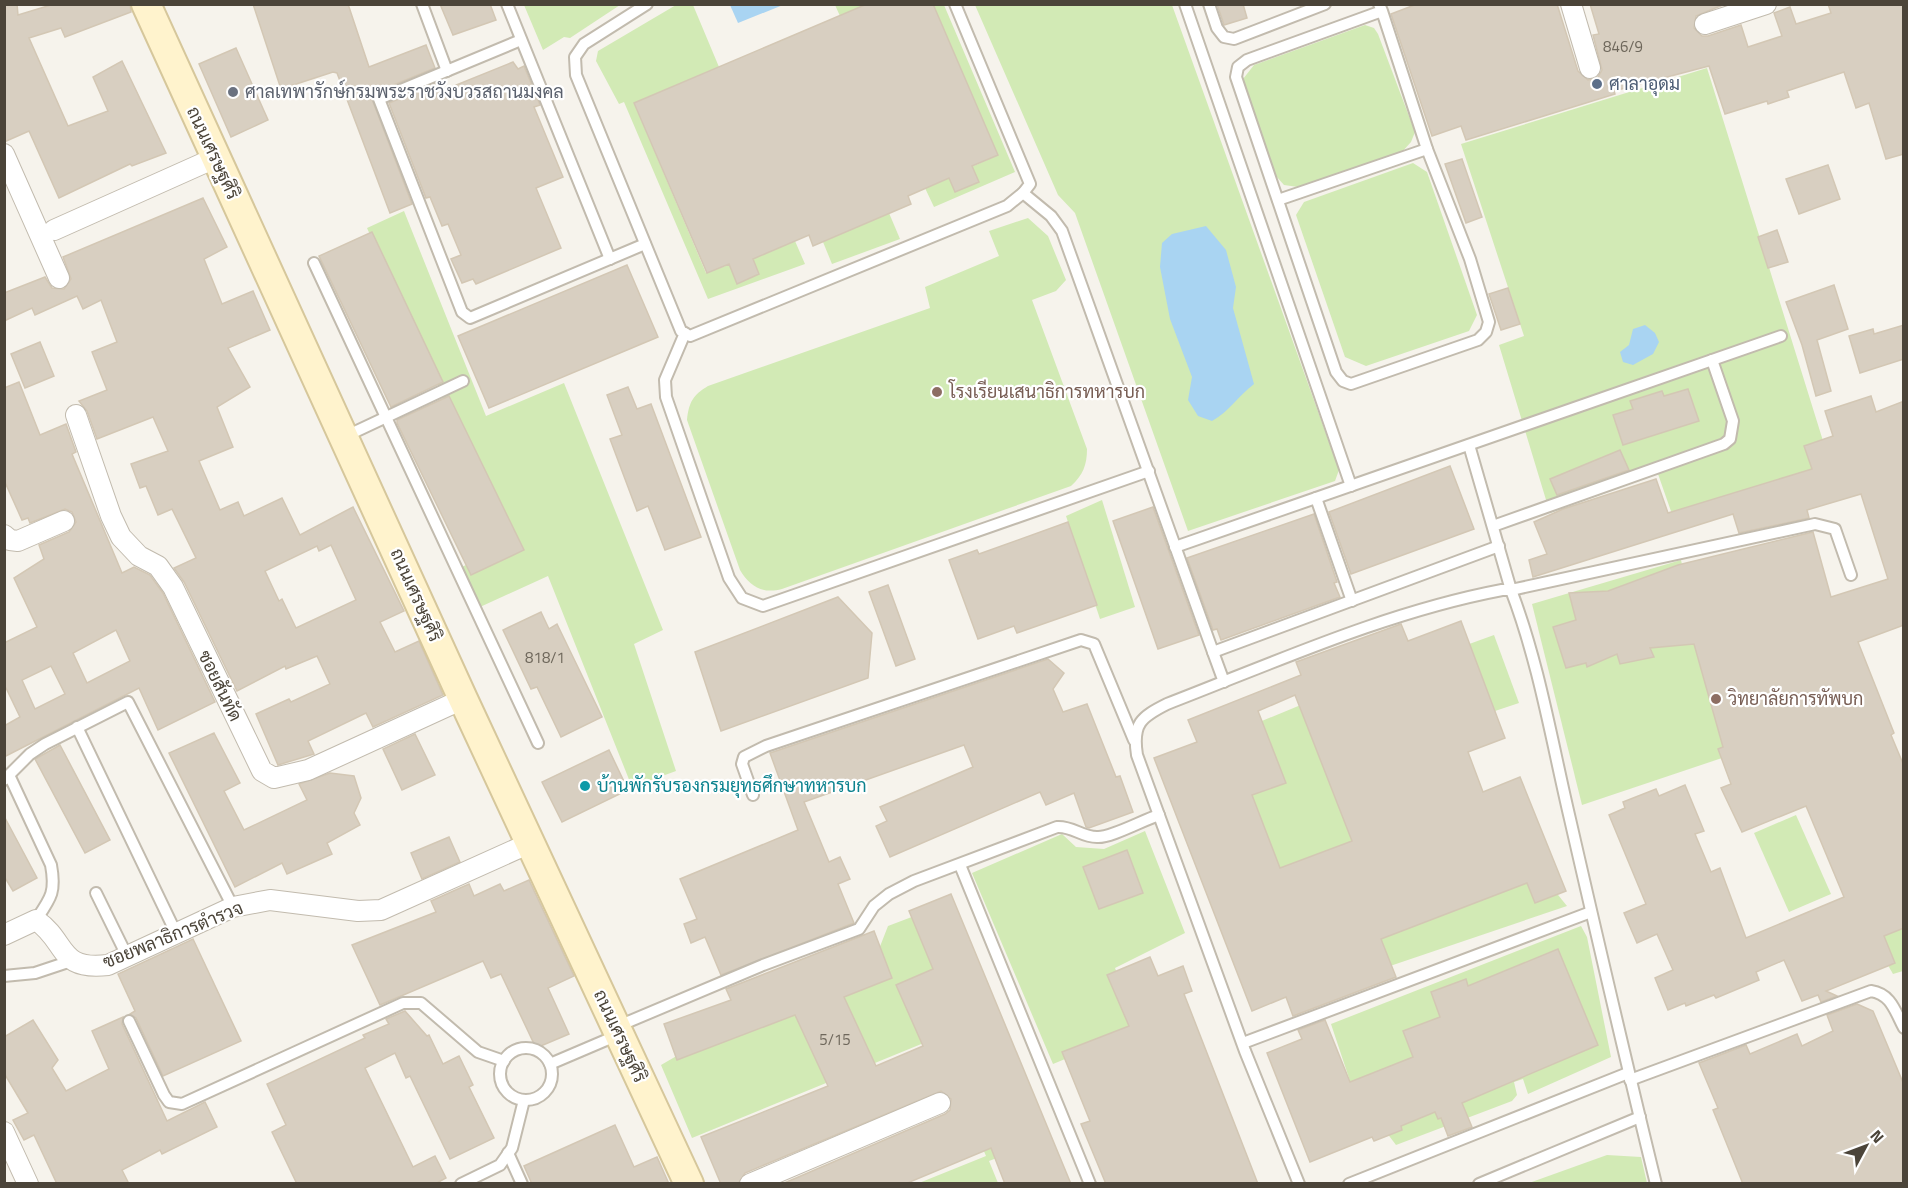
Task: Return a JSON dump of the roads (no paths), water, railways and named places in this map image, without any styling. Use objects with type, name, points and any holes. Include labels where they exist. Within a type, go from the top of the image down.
[{"type":"street","name":"ถนนเศรษฐศิริ","points":[[146,4],[463,699],[689,1184]]},
{"type":"street","points":[[1571,4],[1590,68]]},
{"type":"street","points":[[1705,24],[1766,4]]},
{"type":"street","points":[[4,154],[59,278]]},
{"type":"street","points":[[54,230],[215,158]]},
{"type":"street","name":"ซอยสันทัด","points":[[76,415],[111,516],[121,537],[139,556],[158,566],[173,588],[262,771],[274,778],[308,770],[463,699]]},
{"type":"street","points":[[4,535],[10,540],[18,541],[64,521]]},
{"type":"street","name":"ซอยพลาธิการตำรวจ","points":[[71,960],[89,968],[108,965],[128,958],[233,907],[270,900],[358,911],[381,910],[530,843]]},
{"type":"street","points":[[4,935],[36,920],[47,928],[71,960]]},
{"type":"street","points":[[750,1184],[940,1103]]},
{"type":"street","points":[[4,1132],[28,1184]]},
{"type":"lane","points":[[422,4],[447,70]]},
{"type":"lane","points":[[507,4],[610,259]]},
{"type":"lane","points":[[647,4],[584,44],[575,57],[576,75],[681,331],[690,336],[1007,206],[1023,193],[1030,184],[955,4]]},
{"type":"lane","points":[[1185,4],[1351,486]]},
{"type":"lane","points":[[1209,4],[1217,28],[1224,37],[1234,39],[1325,4]]},
{"type":"lane","points":[[1381,8],[1427,149],[1470,259],[1489,322],[1486,332],[1478,340],[1351,384],[1342,381],[1335,372],[1236,76],[1238,67],[1246,60],[1381,8]]},
{"type":"lane","points":[[521,40],[379,99],[462,312],[470,318],[645,244]]},
{"type":"lane","points":[[1278,200],[1427,149]]},
{"type":"lane","points":[[1023,193],[1051,216],[1062,231],[1224,682]]},
{"type":"lane","points":[[315,263],[538,743]]},
{"type":"lane","points":[[685,333],[665,380],[666,397],[729,578],[742,598],[764,606],[1149,471]]},
{"type":"lane","points":[[1175,547],[1781,336]]},
{"type":"lane","points":[[1493,526],[1724,444],[1731,439],[1733,421],[1712,360]]},
{"type":"lane","points":[[344,437],[463,381]]},
{"type":"lane","points":[[1469,445],[1541,692],[1629,1077],[1656,1184]]},
{"type":"lane","points":[[1316,498],[1352,601]]},
{"type":"lane","points":[[1134,741],[1137,726],[1146,715],[1224,682],[1410,613],[1468,596],[1511,590],[1815,524],[1835,530],[1851,575]]},
{"type":"lane","points":[[1213,652],[1499,546]]},
{"type":"lane","points":[[753,795],[742,764],[744,757],[766,746],[1081,640],[1094,644],[1134,741],[1242,1043],[1299,1184]]},
{"type":"lane","points":[[36,920],[53,894],[54,880],[51,864],[7,778],[30,754],[77,727],[128,702],[233,907]]},
{"type":"lane","points":[[77,727],[176,933]]},
{"type":"lane","points":[[550,1064],[763,965],[859,928],[874,906],[889,894],[914,881],[1057,827],[1069,826],[1082,835],[1099,838],[1159,815]]},
{"type":"lane","points":[[960,865],[1089,1184]]},
{"type":"lane","points":[[96,893],[128,958]]},
{"type":"lane","points":[[1242,1043],[1591,912]]},
{"type":"lane","points":[[4,976],[34,973],[71,960]]},
{"type":"lane","points":[[1349,1184],[1629,1077],[1871,990],[1883,993],[1891,1002],[1904,1028]]},
{"type":"lane","points":[[129,1021],[164,1095],[169,1102],[182,1104],[403,1003],[421,1003],[478,1052],[504,1060]]},
{"type":"lane","points":[[526,1048],[542,1053],[550,1064],[552,1076],[546,1091],[540,1096],[524,1100],[508,1092],[503,1086],[501,1069],[504,1060],[517,1050],[526,1048]]},
{"type":"lane","points":[[461,1184],[500,1165],[512,1148],[524,1100]]},
{"type":"lane","points":[[1479,1184],[1640,1118]]},
{"type":"lane","points":[[508,1153],[522,1184]]},
{"type":"water","points":[[730,5],[783,5],[738,23]]},
{"type":"water","points":[[1206,226],[1226,250],[1236,287],[1233,308],[1254,384],[1224,413],[1212,421],[1198,416],[1188,400],[1192,377],[1170,319],[1160,267],[1162,243],[1172,234]]},
{"type":"water","points":[[1645,325],[1655,333],[1659,342],[1653,354],[1633,365],[1623,362],[1620,352],[1629,345],[1633,329]]},
{"type":"place","name":"ศาลาอุดม","points":[[1597,84]]},
{"type":"place","name":"ศาลเทพารักษ์กรมพระราชวังบวรสถานมงคล","points":[[233,92]]},
{"type":"place","name":"โรงเรียนเสนาธิการทหารบก","points":[[937,392]]},
{"type":"place","name":"วิทยาลัยการทัพบก","points":[[1716,699]]},
{"type":"place","name":"บ้านพักรับรองกรมยุทธศึกษาทหารบก","points":[[585,786]]}]
